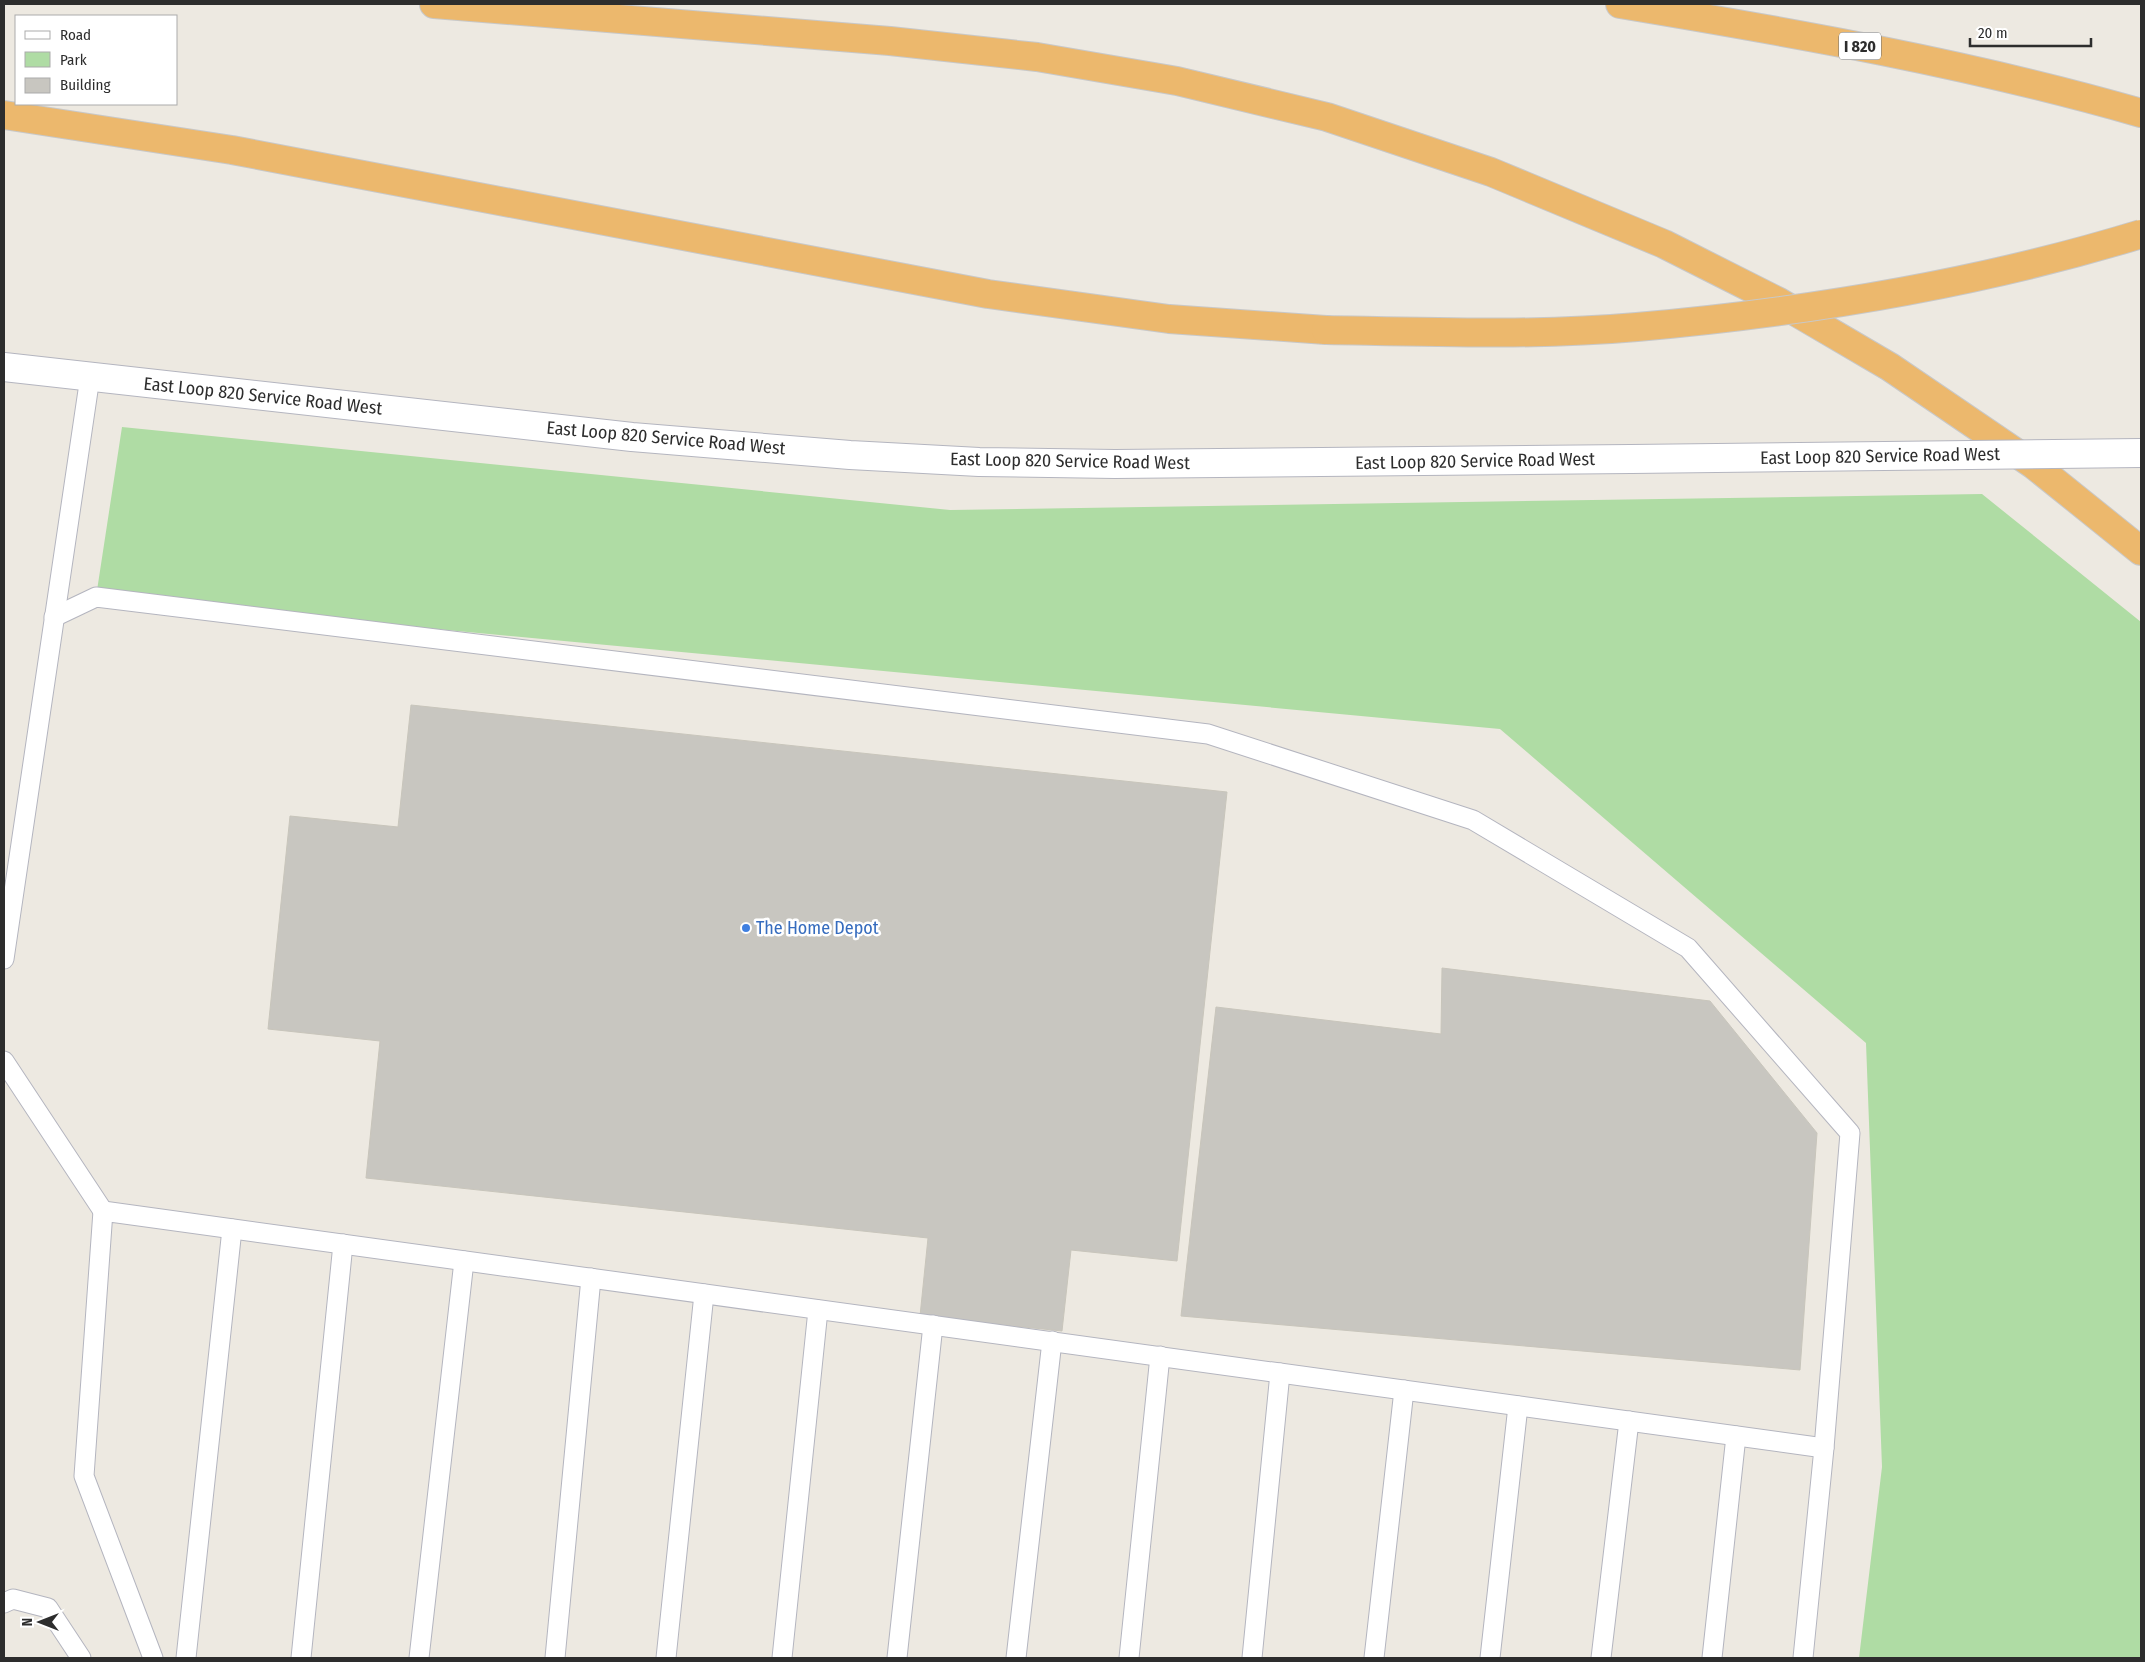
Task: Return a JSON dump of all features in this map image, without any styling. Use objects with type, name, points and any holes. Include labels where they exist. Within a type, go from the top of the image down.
[{"type":"highway","points":[[434,4],[890,41],[1038,57],[1177,81],[1327,117],[1491,172],[1664,244],[1779,302],[1890,367],[2026,460],[2141,551]]},
{"type":"highway","name":"I 820","points":[[1620,4],[1778,30],[1879,50],[2096,101],[2141,114]]},
{"type":"highway","points":[[2096,101],[2141,124]]},
{"type":"highway","points":[[4,115],[232,150],[988,294],[1169,319],[1326,330],[1456,333],[1547,331],[1636,327],[1734,317],[1972,280],[2141,234]]},
{"type":"main road","name":"East Loop 820 Service Road West","points":[[4,367],[622,436],[850,455],[979,462],[1115,464],[2141,453]]},
{"type":"lane","points":[[4,958],[90,377]]},
{"type":"lane","points":[[54,617],[96,597],[1208,734],[1473,820],[1688,948],[1850,1133],[1824,1448],[1804,1658]]},
{"type":"lane","points":[[4,1061],[103,1211],[84,1476],[153,1658]]},
{"type":"lane","points":[[103,1211],[1824,1448]]},
{"type":"lane","points":[[186,1658],[232,1229]]},
{"type":"lane","points":[[301,1658],[342,1244]]},
{"type":"lane","points":[[419,1658],[464,1261]]},
{"type":"lane","points":[[555,1658],[591,1278]]},
{"type":"lane","points":[[666,1658],[704,1294]]},
{"type":"lane","points":[[782,1658],[818,1310]]},
{"type":"lane","points":[[897,1658],[932,1325]]},
{"type":"lane","points":[[1016,1658],[1052,1341]]},
{"type":"lane","points":[[1129,1658],[1160,1356]]},
{"type":"lane","points":[[1252,1658],[1280,1373]]},
{"type":"lane","points":[[1374,1658],[1404,1390]]},
{"type":"lane","points":[[1490,1658],[1518,1406]]},
{"type":"lane","points":[[1601,1658],[1630,1421]]},
{"type":"lane","points":[[1712,1658],[1736,1436]]},
{"type":"lane","points":[[4,1603],[13,1599],[48,1608],[81,1658]]},
{"type":"green space","points":[[122,427],[950,510],[1982,494],[2141,622],[2141,1658],[1859,1658],[1882,1467],[1866,1043],[1500,729],[96,597]]},
{"type":"building","name":"The Home Depot","points":[[411,705],[1227,792],[1177,1261],[1071,1250],[1062,1331],[920,1316],[928,1238],[366,1178],[380,1041],[268,1029],[290,816],[398,827]]},
{"type":"building","points":[[1442,968],[1710,1001],[1817,1133],[1800,1370],[1181,1316],[1216,1007],[1441,1034]]},
{"type":"place","name":"The Home Depot","points":[[746,928]]}]
